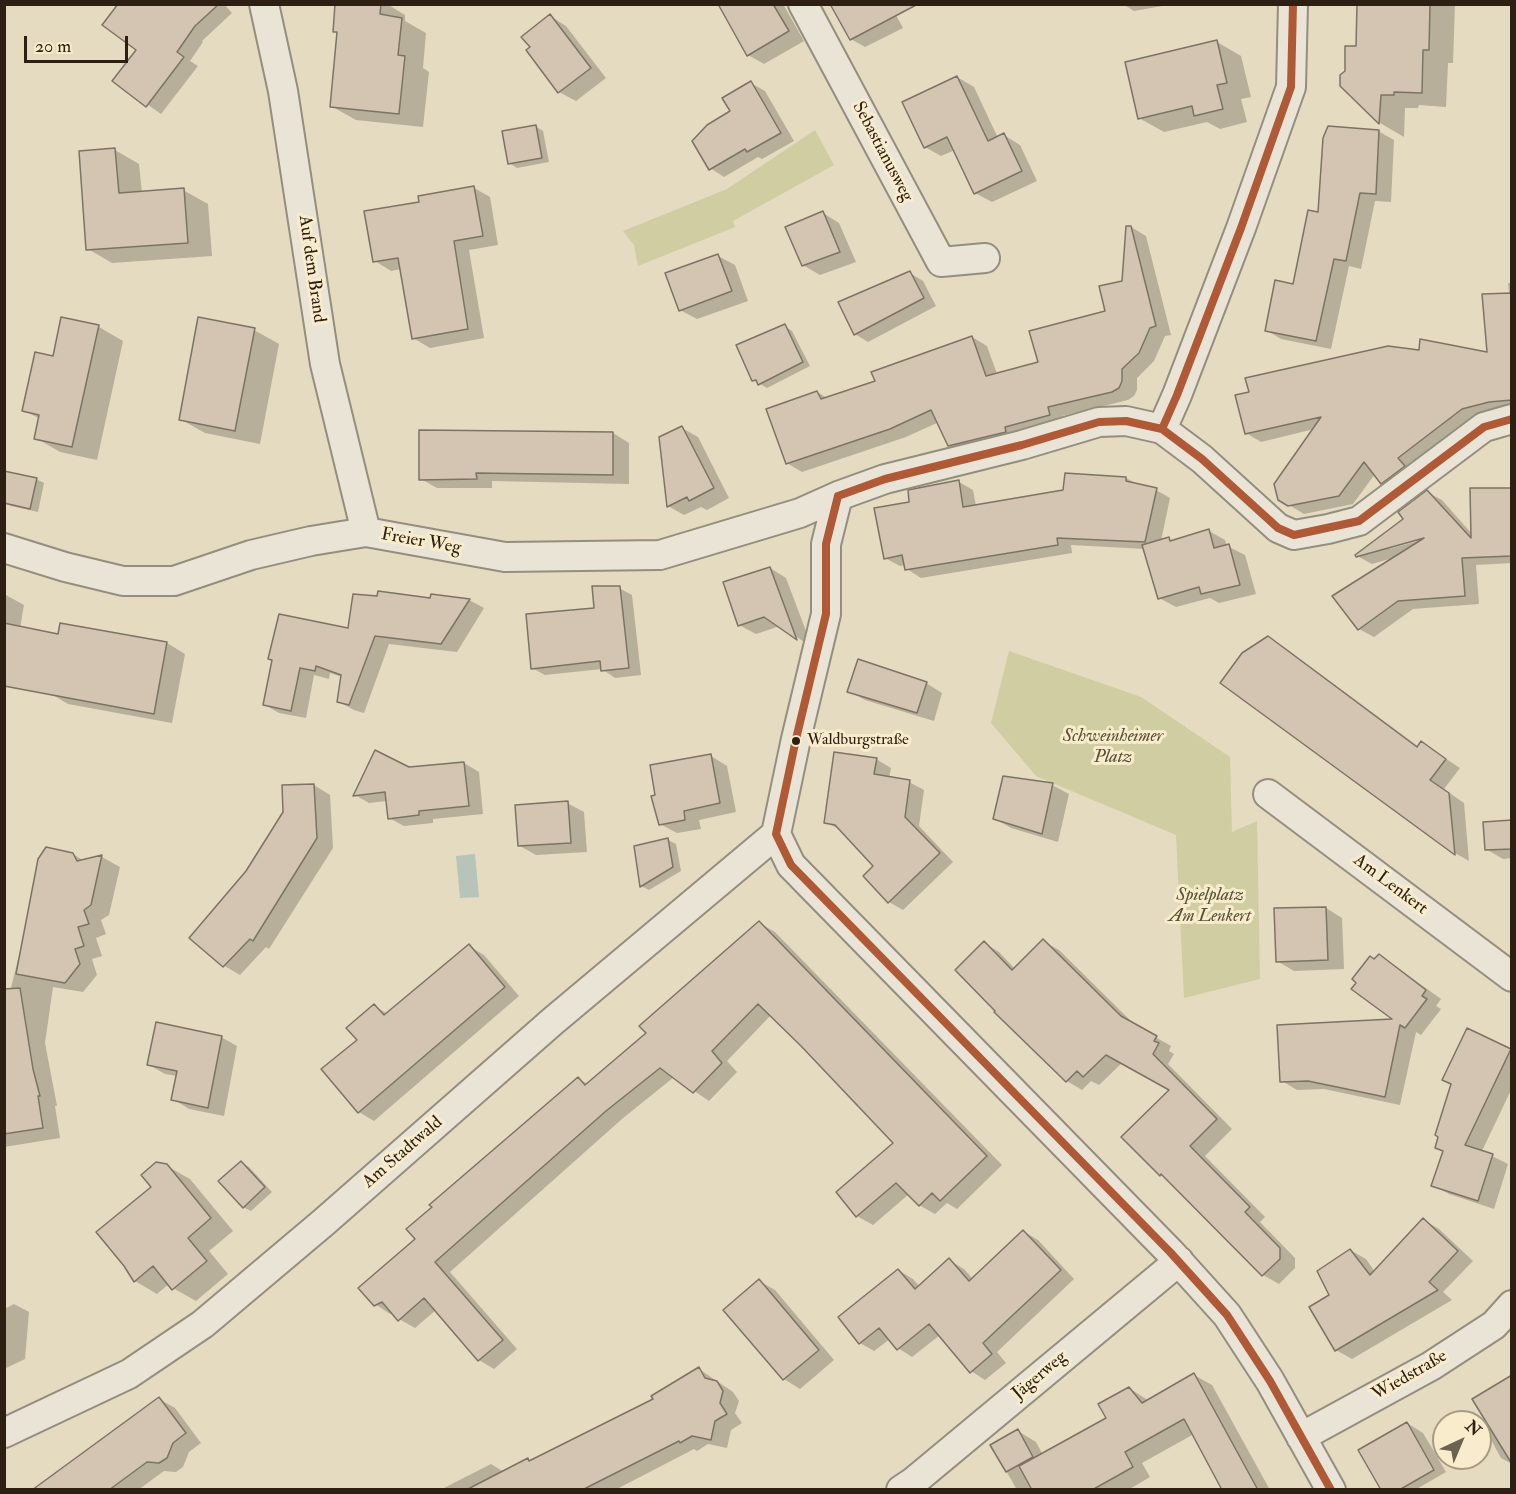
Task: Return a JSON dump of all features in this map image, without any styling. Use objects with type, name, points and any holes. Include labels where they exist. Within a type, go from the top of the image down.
[{"type":"street","name":"Auf dem Brand","points":[[264,4],[283,91],[325,364],[366,532]]},
{"type":"street","name":"Sebastianusweg","points":[[803,4],[941,262],[985,258]]},
{"type":"street","points":[[1162,429],[1241,228],[1291,87],[1293,4]]},
{"type":"street","points":[[1331,1490],[1270,1381],[1227,1315],[1179,1261],[791,865],[776,834],[826,614],[826,544],[838,496],[885,479],[1022,445],[1099,422],[1126,421],[1162,429],[1202,459],[1278,528],[1294,535],[1359,521],[1484,427],[1512,419]]},
{"type":"street","name":"Freier Weg","points":[[4,548],[65,567],[123,581],[174,580],[251,555],[311,541],[366,532],[505,558],[660,555],[800,513],[838,496]]},
{"type":"street","name":"Am Lenkert","points":[[1268,794],[1512,976]]},
{"type":"street","name":"Am Stadtwald","points":[[4,1433],[129,1374],[203,1324],[324,1222],[553,1021],[776,834]]},
{"type":"street","name":"Jägerweg","points":[[901,1490],[1179,1261]]},
{"type":"street","name":"Wiedstraße","points":[[1301,1437],[1431,1366],[1494,1325],[1512,1305]]},
{"type":"green space","points":[[815,130],[834,165],[733,221],[735,227],[638,266],[634,245],[623,231],[727,189]]},
{"type":"green space","name":"Schweinheimer Platz","points":[[1009,651],[1141,697],[1230,757],[1232,832],[1257,821],[1260,979],[1184,998],[1176,835],[1036,776],[991,723]]},
{"type":"shaded area","points":[[475,854],[479,897],[460,898],[456,856]]},
{"type":"building","points":[[118,4],[219,4],[195,26],[177,52],[184,57],[146,107],[112,81],[136,50],[102,25]]},
{"type":"building","points":[[335,4],[381,4],[380,14],[402,18],[398,55],[405,56],[399,114],[330,107],[337,32],[333,32]]},
{"type":"building","points":[[718,4],[773,4],[789,31],[747,56]]},
{"type":"building","points":[[830,4],[918,4],[850,40]]},
{"type":"building","points":[[1357,4],[1430,5],[1429,50],[1423,50],[1422,93],[1394,92],[1394,95],[1381,95],[1379,124],[1340,86],[1340,75],[1345,71],[1345,46],[1356,46]]},
{"type":"building","points":[[550,14],[591,68],[558,93],[526,50],[530,47],[521,37]]},
{"type":"building","points":[[1217,40],[1227,83],[1217,85],[1223,109],[1194,116],[1192,106],[1138,119],[1125,62]]},
{"type":"building","points":[[957,76],[988,141],[1004,133],[1022,171],[974,194],[947,137],[924,148],[902,102]]},
{"type":"building","points":[[751,81],[781,133],[747,152],[745,149],[709,170],[692,141],[707,125],[730,111],[722,98]]},
{"type":"building","points":[[536,125],[542,158],[508,164],[502,131]]},
{"type":"building","points":[[1328,126],[1379,130],[1376,194],[1360,193],[1346,261],[1334,259],[1316,341],[1265,331],[1275,280],[1293,284],[1308,210],[1318,212],[1323,138]]},
{"type":"building","points":[[115,148],[119,193],[184,188],[188,243],[86,250],[79,151]]},
{"type":"building","points":[[474,186],[483,236],[454,241],[468,329],[412,339],[398,258],[373,262],[364,211],[419,202],[418,196]]},
{"type":"building","points":[[823,211],[840,252],[802,266],[785,227]]},
{"type":"building","points":[[1126,226],[1131,226],[1156,326],[1150,328],[1139,353],[1122,369],[1122,381],[1119,388],[1112,392],[1048,407],[1050,415],[1005,427],[1006,432],[948,446],[931,410],[890,429],[786,464],[766,409],[817,391],[821,399],[875,381],[871,372],[972,336],[986,376],[1038,362],[1029,331],[1105,311],[1099,286],[1122,281]]},
{"type":"building","points":[[718,254],[732,291],[679,311],[665,273]]},
{"type":"building","points":[[910,271],[924,298],[854,335],[838,302]]},
{"type":"building","points":[[1512,293],[1512,400],[1489,402],[1462,409],[1398,458],[1405,466],[1381,484],[1364,462],[1339,496],[1288,506],[1278,500],[1274,484],[1321,417],[1245,434],[1235,395],[1249,392],[1245,378],[1388,346],[1419,350],[1420,339],[1487,352],[1482,294]]},
{"type":"building","points":[[61,317],[99,325],[72,447],[34,439],[39,415],[22,411],[35,352],[53,356]]},
{"type":"building","points":[[198,317],[255,328],[235,431],[179,420]]},
{"type":"building","points":[[785,324],[803,362],[758,385],[756,380],[752,381],[736,345]]},
{"type":"building","points":[[682,426],[714,488],[689,501],[687,497],[667,507],[659,437]]},
{"type":"building","points":[[419,430],[613,432],[613,475],[476,473],[477,479],[419,480]]},
{"type":"building","points":[[4,471],[37,478],[30,509],[4,503]]},
{"type":"building","points":[[1065,473],[1126,477],[1126,481],[1157,488],[1145,542],[1057,538],[1058,545],[905,570],[902,555],[884,559],[874,508],[909,502],[908,490],[959,480],[963,507],[1063,490]]},
{"type":"building","points":[[1470,488],[1512,488],[1512,556],[1462,558],[1465,596],[1398,601],[1358,630],[1332,596],[1424,538],[1356,557],[1355,555],[1403,519],[1398,512],[1427,490],[1471,538]]},
{"type":"building","points":[[1209,529],[1214,548],[1229,544],[1240,585],[1201,594],[1199,587],[1158,599],[1142,545],[1169,537],[1170,541]]},
{"type":"building","points":[[770,567],[797,640],[764,617],[738,626],[723,582]]},
{"type":"building","points":[[592,586],[620,586],[629,668],[601,671],[600,661],[531,669],[526,614],[594,608]]},
{"type":"building","points":[[378,591],[430,598],[431,594],[470,599],[441,644],[375,636],[349,705],[337,702],[341,675],[316,666],[315,671],[300,668],[291,711],[263,705],[272,660],[268,659],[279,614],[348,628],[353,594],[377,596]]},
{"type":"building","points":[[4,623],[58,634],[60,623],[167,642],[154,714],[4,686]]},
{"type":"building","points":[[1268,636],[1417,747],[1421,741],[1446,759],[1430,780],[1449,793],[1455,855],[1220,683],[1242,653]]},
{"type":"building","points":[[858,659],[927,682],[917,713],[847,692]]},
{"type":"building","points":[[375,750],[409,767],[464,762],[469,806],[419,811],[419,815],[388,819],[385,792],[353,796]]},
{"type":"building","points":[[834,752],[877,758],[874,774],[910,780],[905,817],[940,853],[888,903],[863,876],[873,866],[835,825],[824,823]]},
{"type":"building","points":[[711,754],[720,803],[684,811],[685,820],[659,825],[651,796],[655,795],[650,765]]},
{"type":"building","points":[[1003,776],[1053,783],[1042,834],[993,819]]},
{"type":"building","points":[[314,784],[317,838],[253,941],[250,939],[223,967],[189,938],[246,871],[283,812],[282,785]]},
{"type":"building","points":[[568,801],[571,843],[518,846],[515,805]]},
{"type":"building","points":[[1512,820],[1512,849],[1485,850],[1483,822]]},
{"type":"building","points":[[668,838],[673,867],[640,887],[634,846]]},
{"type":"building","points":[[46,847],[73,853],[77,861],[102,855],[91,905],[84,910],[89,924],[78,927],[84,946],[75,949],[80,964],[65,983],[16,974],[38,859]]},
{"type":"building","points":[[1326,907],[1328,960],[1276,962],[1274,908]]},
{"type":"building","points":[[759,921],[987,1156],[940,1201],[932,1193],[919,1206],[896,1183],[856,1217],[836,1192],[893,1143],[758,1004],[712,1051],[722,1063],[693,1093],[660,1068],[606,1111],[435,1262],[503,1340],[478,1361],[424,1298],[398,1321],[382,1302],[374,1306],[358,1288],[415,1239],[406,1229],[432,1207],[429,1205],[578,1077],[585,1085],[646,1033],[639,1026]]},
{"type":"building","points":[[1043,939],[1121,1016],[1157,1036],[1154,1041],[1159,1043],[1153,1054],[1217,1119],[1190,1146],[1250,1207],[1245,1212],[1280,1248],[1280,1259],[1262,1276],[1121,1137],[1169,1090],[1106,1055],[1083,1077],[1077,1071],[1066,1082],[994,1012],[955,970],[984,941],[1012,970]]},
{"type":"building","points":[[469,944],[505,987],[358,1113],[321,1069],[357,1040],[346,1028],[374,1004],[384,1015]]},
{"type":"building","points":[[1379,954],[1426,990],[1422,996],[1427,999],[1405,1028],[1400,1025],[1385,1097],[1308,1081],[1280,1082],[1277,1025],[1392,1019],[1351,989],[1356,983],[1352,979],[1370,956],[1374,959]]},
{"type":"building","points":[[20,988],[33,1069],[40,1096],[38,1096],[43,1128],[4,1134],[4,989]]},
{"type":"building","points":[[156,1022],[222,1036],[208,1108],[171,1100],[177,1071],[147,1065]]},
{"type":"building","points":[[1467,1028],[1511,1049],[1465,1145],[1493,1154],[1478,1201],[1431,1186],[1443,1151],[1435,1148],[1438,1137],[1435,1135],[1451,1084],[1442,1080]]},
{"type":"building","points":[[241,1161],[265,1187],[243,1208],[218,1181]]},
{"type":"building","points":[[156,1162],[167,1164],[211,1218],[188,1238],[207,1261],[172,1290],[153,1266],[134,1282],[96,1232],[151,1187],[141,1175]]},
{"type":"building","points":[[1423,1218],[1458,1251],[1429,1282],[1438,1290],[1335,1351],[1309,1307],[1329,1295],[1317,1271],[1350,1249],[1370,1275]]},
{"type":"building","points":[[1023,1230],[1061,1270],[983,1343],[992,1354],[970,1373],[929,1324],[897,1350],[879,1328],[859,1344],[838,1317],[898,1269],[915,1289],[949,1258],[969,1281]]},
{"type":"building","points":[[759,1279],[819,1350],[783,1380],[723,1310]]},
{"type":"building","points":[[699,1367],[705,1378],[717,1381],[723,1391],[720,1403],[727,1414],[715,1421],[711,1440],[692,1436],[680,1443],[679,1441],[582,1490],[466,1490],[653,1399],[651,1396]]},
{"type":"building","points":[[1194,1373],[1258,1490],[1222,1490],[1184,1419],[1125,1452],[1133,1467],[1092,1490],[1032,1490],[1019,1466],[1106,1418],[1098,1404],[1129,1387],[1142,1403]]},
{"type":"building","points":[[1512,1375],[1512,1464],[1492,1432],[1492,1410],[1479,1410],[1472,1399]]},
{"type":"building","points":[[159,1397],[186,1433],[173,1443],[167,1458],[159,1463],[147,1462],[109,1490],[32,1490]]},
{"type":"building","points":[[1407,1422],[1434,1470],[1399,1490],[1381,1490],[1358,1450]]},
{"type":"building","points":[[1018,1429],[1033,1457],[1006,1472],[990,1445]]},
{"type":"transit line","points":[[1162,429],[1241,228],[1291,87],[1293,4]]},
{"type":"transit line","points":[[838,496],[885,479],[1022,445],[1099,422],[1126,421],[1162,429],[1202,459],[1278,528],[1294,535],[1359,521],[1484,427],[1512,419]]},
{"type":"transit line","points":[[838,496],[826,544],[826,614],[776,834],[791,865],[1170,1252],[1227,1315],[1270,1381],[1331,1490]]},
{"type":"place","name":"Waldburgstraße","points":[[796,741]]},
{"type":"park label","name":"Spielplatz Am Lenkert","points":[[1210,906]]}]
